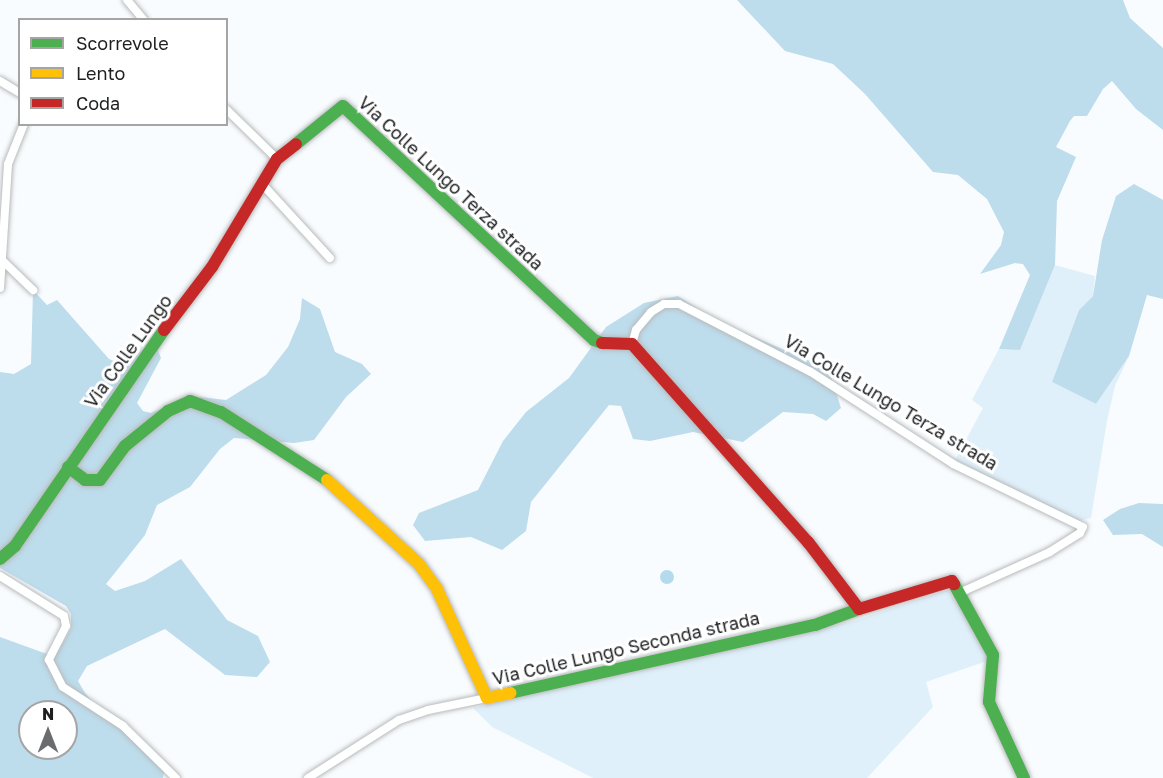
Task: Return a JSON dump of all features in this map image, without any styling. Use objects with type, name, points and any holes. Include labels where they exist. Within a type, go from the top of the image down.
[{"type":"street","points":[[127,0],[142,18]]},
{"type":"street","points":[[0,81],[18,92]]},
{"type":"street","name":"Via Colle Lungo Terza strada","points":[[277,159],[343,106],[594,340],[607,345],[632,344],[636,330],[651,312],[664,304],[679,304],[811,372],[953,464],[1083,527],[1080,533],[1050,552],[959,593]]},
{"type":"street","points":[[228,111],[277,159]]},
{"type":"street","points":[[0,288],[2,211],[10,155],[23,126]]},
{"type":"street","name":"Via Colle Lungo","points":[[0,559],[15,546],[138,364],[212,267],[277,159]]},
{"type":"street","points":[[263,185],[330,258]]},
{"type":"street","points":[[1,260],[33,290]]},
{"type":"street","points":[[632,344],[808,542],[859,609],[952,581],[993,655],[989,702],[1024,778]]},
{"type":"street","name":"Via Colle Lungo Seconda strada","points":[[68,467],[85,480],[97,481],[106,475],[125,446],[159,416],[181,403],[194,402],[221,412],[318,472],[419,564],[437,590],[487,698],[815,625],[859,609]]},
{"type":"street","points":[[0,576],[64,616],[66,626],[49,660],[63,687],[123,726],[176,778]]},
{"type":"street","points":[[308,778],[399,720],[428,710],[487,698]]},
{"type":"shaded area","points":[[737,0],[1123,0],[1130,18],[1163,48],[1163,130],[1136,109],[1112,81],[1103,89],[1087,116],[1074,116],[1056,147],[1076,157],[1057,201],[1055,265],[1020,350],[999,349],[1030,275],[1023,264],[1015,263],[980,274],[1001,245],[1004,232],[987,199],[958,175],[933,172],[865,94],[833,64],[785,51]]},
{"type":"shaded area","points":[[1134,184],[1163,200],[1163,299],[1147,295],[1129,356],[1096,404],[1052,382],[1079,310],[1093,296],[1102,240],[1116,196]]},
{"type":"shaded area","points":[[1055,265],[1095,276],[1093,296],[1079,310],[1052,382],[1096,404],[1129,356],[1115,386],[1091,518],[1075,522],[953,464],[983,408],[972,400],[999,349],[1020,350]]},
{"type":"shaded area","points":[[33,290],[47,305],[57,300],[109,359],[124,365],[143,349],[158,350],[161,358],[137,403],[143,411],[151,413],[192,396],[226,400],[266,375],[288,347],[300,319],[302,298],[320,309],[335,352],[362,364],[371,374],[346,397],[314,440],[294,443],[234,438],[220,449],[190,487],[157,505],[145,535],[106,584],[115,591],[145,581],[181,559],[227,620],[258,636],[270,662],[257,677],[225,675],[165,629],[87,666],[78,681],[85,693],[97,707],[165,766],[163,778],[0,778],[0,637],[47,654],[62,644],[71,628],[71,614],[66,606],[0,568],[0,372],[14,374],[31,364]]},
{"type":"shaded area","points":[[678,296],[715,320],[810,361],[831,377],[841,408],[826,421],[813,414],[783,412],[743,442],[693,432],[650,441],[633,439],[621,406],[609,405],[531,502],[526,531],[502,550],[471,537],[425,541],[413,525],[419,513],[478,490],[503,441],[526,412],[569,378],[606,327],[644,303]]},
{"type":"shaded area","points":[[1139,503],[1163,504],[1163,547],[1142,534],[1113,535],[1103,520],[1120,509]]},
{"type":"shaded area","points":[[667,570],[672,572],[674,577],[672,582],[667,584],[662,582],[660,577],[662,572]]},
{"type":"shaded area","points":[[948,590],[989,652],[987,661],[926,682],[933,707],[867,778],[593,778],[492,727],[473,708],[853,621]]},
{"type":"traffic: fast","points":[[296,144],[343,106],[594,340],[602,343]]},
{"type":"traffic: fast","points":[[0,559],[15,546],[164,330]]},
{"type":"traffic: fast","points":[[68,467],[85,480],[100,480],[125,446],[168,411],[190,401],[221,412],[327,480]]},
{"type":"traffic: fast","points":[[954,584],[993,655],[989,702],[1024,778]]},
{"type":"traffic: fast","points":[[510,693],[815,625],[859,609]]},
{"type":"traffic: slow","points":[[327,480],[419,564],[437,589],[487,698],[510,693]]},
{"type":"traffic: jam","points":[[164,330],[212,267],[277,159],[296,144]]},
{"type":"traffic: jam","points":[[602,343],[632,344],[808,542],[859,609],[952,581],[954,584]]}]
